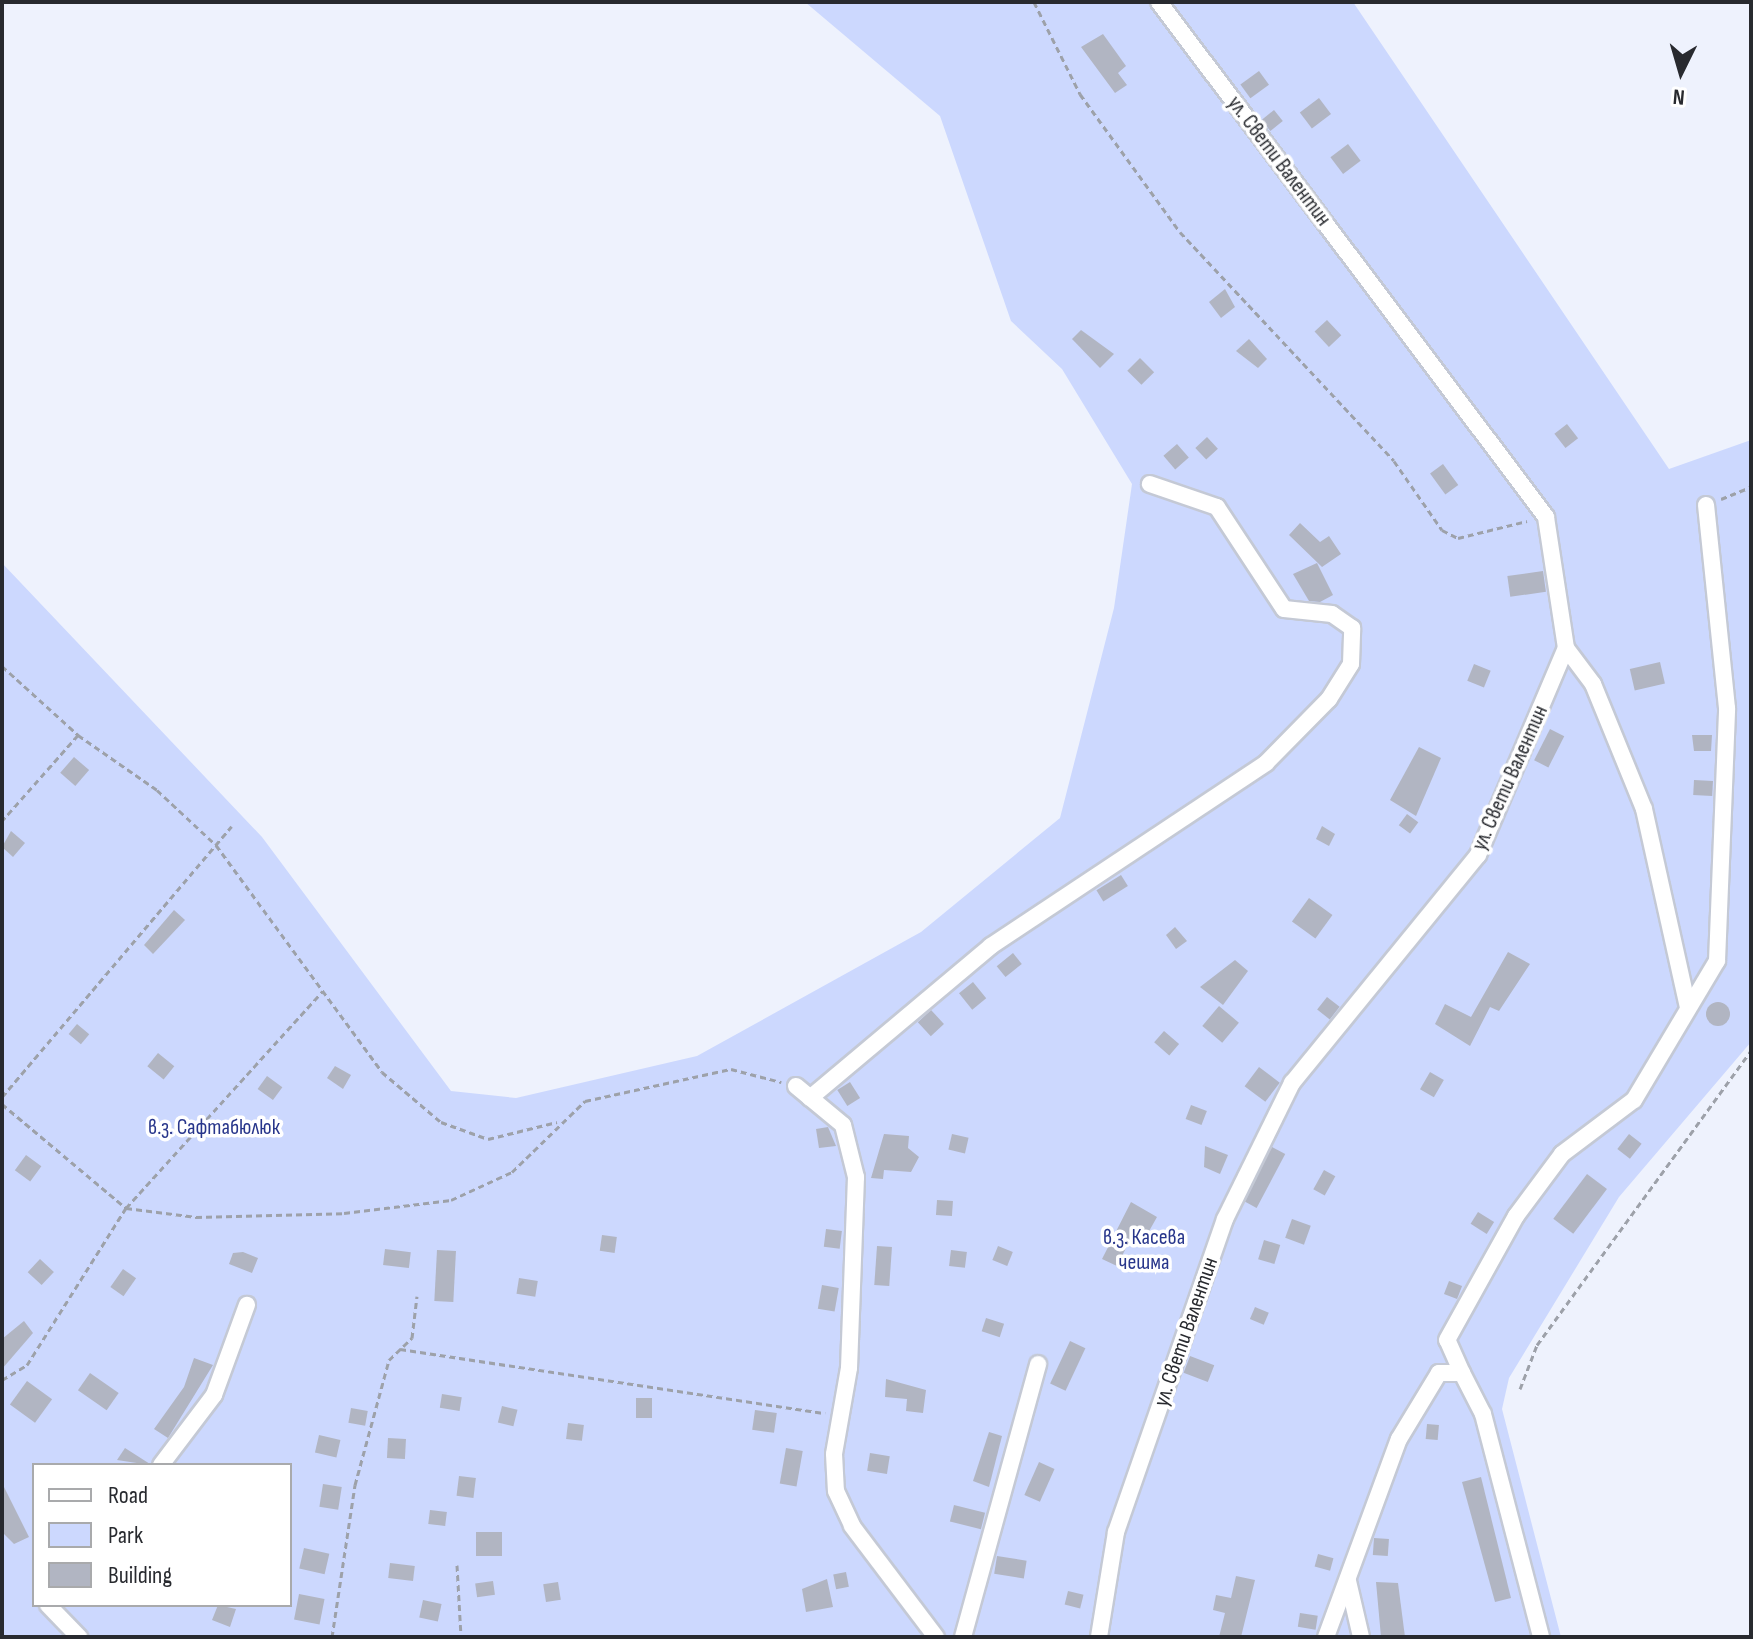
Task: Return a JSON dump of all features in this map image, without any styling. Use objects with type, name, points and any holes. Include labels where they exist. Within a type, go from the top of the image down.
[{"type":"street","name":"ул. Свети Валентин","points":[[1099,1637],[1116,1532],[1225,1219],[1292,1083],[1478,855],[1566,648],[1546,517],[1159,2]]},
{"type":"street","points":[[810,1098],[991,946],[1266,763],[1329,699],[1351,664],[1352,628],[1332,614],[1284,609],[1217,507],[1150,484]]},
{"type":"street","points":[[1541,1637],[1483,1414],[1447,1340],[1516,1216],[1562,1154],[1634,1100],[1717,961],[1727,708],[1706,505]]},
{"type":"street","points":[[1566,648],[1593,684],[1644,809],[1688,1007]]},
{"type":"street","points":[[796,1086],[843,1125],[856,1177],[836,1491],[852,1526],[936,1637]]},
{"type":"street","points":[[163,1463],[214,1395],[247,1305]]},
{"type":"street","points":[[963,1637],[1038,1364]]},
{"type":"street","points":[[1326,1637],[1399,1439],[1439,1373],[1462,1373]]},
{"type":"street","points":[[1348,1579],[1361,1637]]},
{"type":"street","points":[[50,1607],[79,1637]]},
{"type":"path","points":[[1034,2],[1080,94],[1180,232],[1394,461],[1442,530],[1458,538],[1546,517]]},
{"type":"path","points":[[1706,505],[1751,487]]},
{"type":"path","points":[[2,666],[78,735],[157,790],[216,845],[382,1072],[441,1122],[488,1139],[560,1122]]},
{"type":"path","points":[[2,821],[78,735]]},
{"type":"path","points":[[2,1097],[232,826]]},
{"type":"path","points":[[2,1380],[27,1365],[126,1208],[323,991]]},
{"type":"path","points":[[1520,1389],[1537,1345],[1751,1050]]},
{"type":"path","points":[[2,1104],[126,1208],[211,1216],[451,1200],[512,1172],[585,1101],[731,1069],[796,1086]]},
{"type":"path","points":[[332,1637],[355,1485],[389,1360],[412,1338],[417,1296]]},
{"type":"path","points":[[400,1349],[841,1415]]},
{"type":"path","points":[[457,1565],[461,1637]]},
{"type":"green space","name":"в.з. Касева чешма","points":[[805,2],[1353,2],[1669,469],[1751,440],[1751,1042],[1619,1197],[1509,1378],[1502,1409],[1561,1637],[2,1637],[2,563],[262,837],[451,1091],[516,1098],[697,1056],[921,932],[1060,818],[1114,608],[1132,484],[1062,369],[1011,321],[940,116]]},
{"type":"building","points":[[1103,34],[1126,66],[1118,73],[1127,85],[1115,93],[1081,47]]},
{"type":"building","points":[[1259,71],[1269,85],[1250,98],[1240,85]]},
{"type":"building","points":[[1319,98],[1331,114],[1312,128],[1300,112]]},
{"type":"building","points":[[1274,110],[1283,121],[1270,131],[1262,120]]},
{"type":"building","points":[[1348,144],[1361,161],[1343,174],[1330,157]]},
{"type":"building","points":[[1225,289],[1235,307],[1221,318],[1209,302]]},
{"type":"building","points":[[1327,320],[1341,335],[1329,347],[1315,332]]},
{"type":"building","points":[[1081,330],[1114,354],[1100,368],[1072,339]]},
{"type":"building","points":[[1249,339],[1267,359],[1258,368],[1236,351]]},
{"type":"building","points":[[1140,358],[1154,372],[1141,385],[1127,371]]},
{"type":"building","points":[[1567,424],[1578,438],[1565,448],[1554,434]]},
{"type":"building","points":[[1207,437],[1218,449],[1206,460],[1195,448]]},
{"type":"building","points":[[1177,444],[1189,458],[1175,469],[1163,456]]},
{"type":"building","points":[[1443,464],[1458,485],[1445,494],[1430,473]]},
{"type":"building","points":[[1300,523],[1320,542],[1329,536],[1341,554],[1322,567],[1289,535]]},
{"type":"building","points":[[1317,563],[1333,595],[1320,602],[1309,601],[1293,574]]},
{"type":"building","points":[[1543,571],[1546,592],[1510,597],[1507,576]]},
{"type":"building","points":[[1660,662],[1665,683],[1635,690],[1630,669]]},
{"type":"building","points":[[1474,664],[1491,671],[1484,687],[1467,681]]},
{"type":"building","points":[[1550,729],[1564,736],[1548,767],[1534,760]]},
{"type":"building","points":[[1692,735],[1712,735],[1711,751],[1694,751]]},
{"type":"building","points":[[1419,747],[1441,758],[1416,816],[1390,800]]},
{"type":"building","points":[[74,757],[89,770],[75,786],[60,773]]},
{"type":"building","points":[[1694,780],[1713,781],[1712,796],[1693,795]]},
{"type":"building","points":[[1407,814],[1418,822],[1410,834],[1399,825]]},
{"type":"building","points":[[1322,826],[1335,834],[1329,846],[1316,839]]},
{"type":"building","points":[[11,831],[25,843],[13,857],[2,847]]},
{"type":"building","points":[[1121,875],[1128,886],[1103,901],[1096,890]]},
{"type":"building","points":[[1309,898],[1332,915],[1315,939],[1292,921]]},
{"type":"building","points":[[174,910],[185,920],[153,954],[144,945]]},
{"type":"building","points":[[1175,927],[1187,941],[1176,949],[1166,935]]},
{"type":"building","points":[[1508,952],[1530,964],[1499,1011],[1490,1007],[1470,1046],[1435,1024],[1445,1004],[1471,1017]]},
{"type":"building","points":[[1013,953],[1022,964],[1005,977],[997,966]]},
{"type":"building","points":[[1235,960],[1248,971],[1223,1005],[1200,987]]},
{"type":"building","points":[[973,982],[986,998],[972,1010],[959,993]]},
{"type":"building","points":[[1327,997],[1340,1007],[1330,1019],[1317,1010]]},
{"type":"building","points":[[1718,1002],[1729,1009],[1730,1014],[1723,1025],[1718,1026],[1707,1019],[1706,1014],[1713,1003]]},
{"type":"building","points":[[1219,1006],[1239,1023],[1222,1043],[1202,1026]]},
{"type":"building","points":[[931,1010],[944,1024],[931,1036],[918,1022]]},
{"type":"building","points":[[77,1024],[89,1034],[81,1044],[69,1034]]},
{"type":"building","points":[[1164,1031],[1179,1044],[1169,1055],[1154,1042]]},
{"type":"building","points":[[158,1053],[174,1066],[164,1079],[147,1066]]},
{"type":"building","points":[[335,1066],[351,1075],[343,1089],[327,1078]]},
{"type":"building","points":[[1259,1067],[1280,1083],[1265,1102],[1245,1086]]},
{"type":"building","points":[[1430,1072],[1444,1080],[1434,1097],[1420,1089]]},
{"type":"building","points":[[267,1076],[282,1087],[273,1100],[258,1089]]},
{"type":"building","points":[[850,1082],[860,1098],[847,1106],[837,1090]]},
{"type":"building","points":[[1191,1105],[1207,1111],[1201,1125],[1186,1119]]},
{"type":"building","points":[[828,1127],[836,1146],[819,1148],[816,1129]]},
{"type":"building","points":[[884,1134],[909,1136],[908,1148],[919,1157],[911,1172],[884,1170],[883,1179],[871,1178]]},
{"type":"building","points":[[952,1134],[969,1138],[965,1153],[948,1150]]},
{"type":"building","points":[[1629,1134],[1642,1144],[1630,1159],[1617,1149]]},
{"type":"building","points":[[1205,1146],[1228,1155],[1220,1174],[1204,1167]]},
{"type":"building","points":[[1272,1147],[1285,1154],[1257,1208],[1243,1201]]},
{"type":"building","points":[[26,1155],[41,1166],[30,1182],[15,1170]]},
{"type":"building","points":[[1324,1170],[1335,1176],[1325,1196],[1313,1189]]},
{"type":"building","points":[[1587,1174],[1607,1189],[1573,1234],[1553,1219]]},
{"type":"building","points":[[937,1200],[953,1201],[952,1216],[936,1215]]},
{"type":"building","points":[[1131,1202],[1157,1217],[1143,1242],[1132,1236],[1117,1266],[1102,1259]]},
{"type":"building","points":[[1478,1212],[1494,1222],[1487,1234],[1471,1224]]},
{"type":"building","points":[[1292,1219],[1311,1226],[1304,1245],[1285,1238]]},
{"type":"building","points":[[826,1229],[842,1231],[840,1249],[824,1247]]},
{"type":"building","points":[[602,1235],[617,1237],[615,1253],[600,1251]]},
{"type":"building","points":[[1264,1240],[1280,1245],[1274,1264],[1258,1259]]},
{"type":"building","points":[[877,1246],[892,1247],[889,1286],[874,1285]]},
{"type":"building","points":[[998,1246],[1013,1252],[1007,1266],[992,1260]]},
{"type":"building","points":[[385,1249],[411,1252],[409,1268],[383,1265]]},
{"type":"building","points":[[437,1250],[456,1251],[453,1302],[434,1301]]},
{"type":"building","points":[[951,1250],[967,1252],[965,1268],[949,1266]]},
{"type":"building","points":[[243,1252],[258,1258],[252,1273],[229,1264],[233,1253]]},
{"type":"building","points":[[40,1259],[54,1272],[42,1285],[28,1272]]},
{"type":"building","points":[[123,1269],[136,1278],[123,1296],[110,1287]]},
{"type":"building","points":[[519,1278],[538,1281],[535,1297],[516,1294]]},
{"type":"building","points":[[1449,1281],[1462,1286],[1457,1299],[1444,1294]]},
{"type":"building","points":[[822,1285],[839,1288],[835,1312],[818,1309]]},
{"type":"building","points":[[1255,1307],[1269,1313],[1264,1325],[1250,1319]]},
{"type":"building","points":[[986,1318],[1004,1324],[1000,1337],[982,1331]]},
{"type":"building","points":[[24,1321],[33,1333],[2,1369],[2,1339]]},
{"type":"building","points":[[1070,1341],[1085,1348],[1066,1391],[1050,1384]]},
{"type":"building","points":[[1190,1356],[1214,1365],[1208,1382],[1184,1373]]},
{"type":"building","points":[[194,1358],[213,1365],[168,1438],[154,1429],[184,1387]]},
{"type":"building","points":[[90,1373],[119,1393],[107,1410],[78,1390]]},
{"type":"building","points":[[886,1379],[926,1390],[923,1413],[906,1411],[907,1399],[885,1397]]},
{"type":"building","points":[[27,1381],[52,1399],[35,1423],[10,1404]]},
{"type":"building","points":[[442,1394],[462,1397],[460,1411],[440,1408]]},
{"type":"building","points":[[636,1398],[652,1398],[652,1418],[636,1418]]},
{"type":"building","points":[[502,1406],[518,1410],[513,1426],[498,1422]]},
{"type":"building","points":[[351,1408],[368,1411],[365,1426],[348,1423]]},
{"type":"building","points":[[755,1410],[777,1413],[774,1433],[752,1430]]},
{"type":"building","points":[[568,1423],[584,1425],[582,1441],[566,1439]]},
{"type":"building","points":[[1427,1424],[1439,1425],[1438,1440],[1426,1439]]},
{"type":"building","points":[[989,1432],[1002,1436],[989,1487],[973,1481]]},
{"type":"building","points":[[319,1435],[340,1440],[336,1457],[315,1453]]},
{"type":"building","points":[[388,1438],[406,1439],[405,1459],[387,1458]]},
{"type":"building","points":[[125,1448],[148,1463],[137,1463],[117,1460]]},
{"type":"building","points":[[786,1448],[803,1451],[796,1486],[780,1483]]},
{"type":"building","points":[[870,1453],[890,1456],[887,1474],[867,1471]]},
{"type":"building","points":[[1039,1462],[1055,1469],[1040,1502],[1024,1495]]},
{"type":"building","points":[[459,1476],[476,1478],[473,1498],[457,1496]]},
{"type":"building","points":[[1481,1477],[1511,1598],[1495,1602],[1462,1482]]},
{"type":"building","points":[[2,1483],[29,1537],[14,1544],[2,1532]]},
{"type":"building","points":[[323,1484],[342,1487],[338,1510],[319,1507]]},
{"type":"building","points":[[954,1505],[985,1513],[981,1529],[950,1521]]},
{"type":"building","points":[[430,1510],[447,1512],[445,1526],[428,1524]]},
{"type":"building","points":[[476,1532],[502,1532],[502,1556],[476,1556]]},
{"type":"building","points":[[1374,1538],[1389,1539],[1388,1556],[1373,1555]]},
{"type":"building","points":[[304,1548],[329,1554],[325,1574],[299,1568]]},
{"type":"building","points":[[1318,1554],[1333,1558],[1330,1571],[1315,1567]]},
{"type":"building","points":[[997,1556],[1027,1561],[1024,1578],[994,1574]]},
{"type":"building","points":[[390,1563],[415,1566],[413,1581],[388,1578]]},
{"type":"building","points":[[846,1572],[849,1587],[836,1589],[833,1574]]},
{"type":"building","points":[[1236,1576],[1255,1580],[1241,1637],[1219,1637],[1225,1613],[1213,1610],[1216,1595],[1231,1598]]},
{"type":"building","points":[[827,1579],[833,1607],[806,1612],[802,1589]]},
{"type":"building","points":[[493,1581],[495,1595],[477,1597],[475,1584]]},
{"type":"building","points":[[558,1582],[561,1600],[546,1602],[543,1584]]},
{"type":"building","points":[[1376,1582],[1398,1583],[1405,1637],[1381,1637]]},
{"type":"building","points":[[1068,1591],[1084,1595],[1080,1608],[1065,1605]]},
{"type":"building","points":[[299,1594],[325,1599],[320,1624],[294,1620]]},
{"type":"building","points":[[423,1600],[442,1604],[438,1622],[419,1618]]},
{"type":"building","points":[[217,1607],[236,1609],[230,1627],[212,1620]]},
{"type":"building","points":[[1300,1613],[1318,1616],[1316,1630],[1298,1627]]},
{"type":"park label","name":"в.з. Сафтабюлюк","points":[[214,1128]]}]
